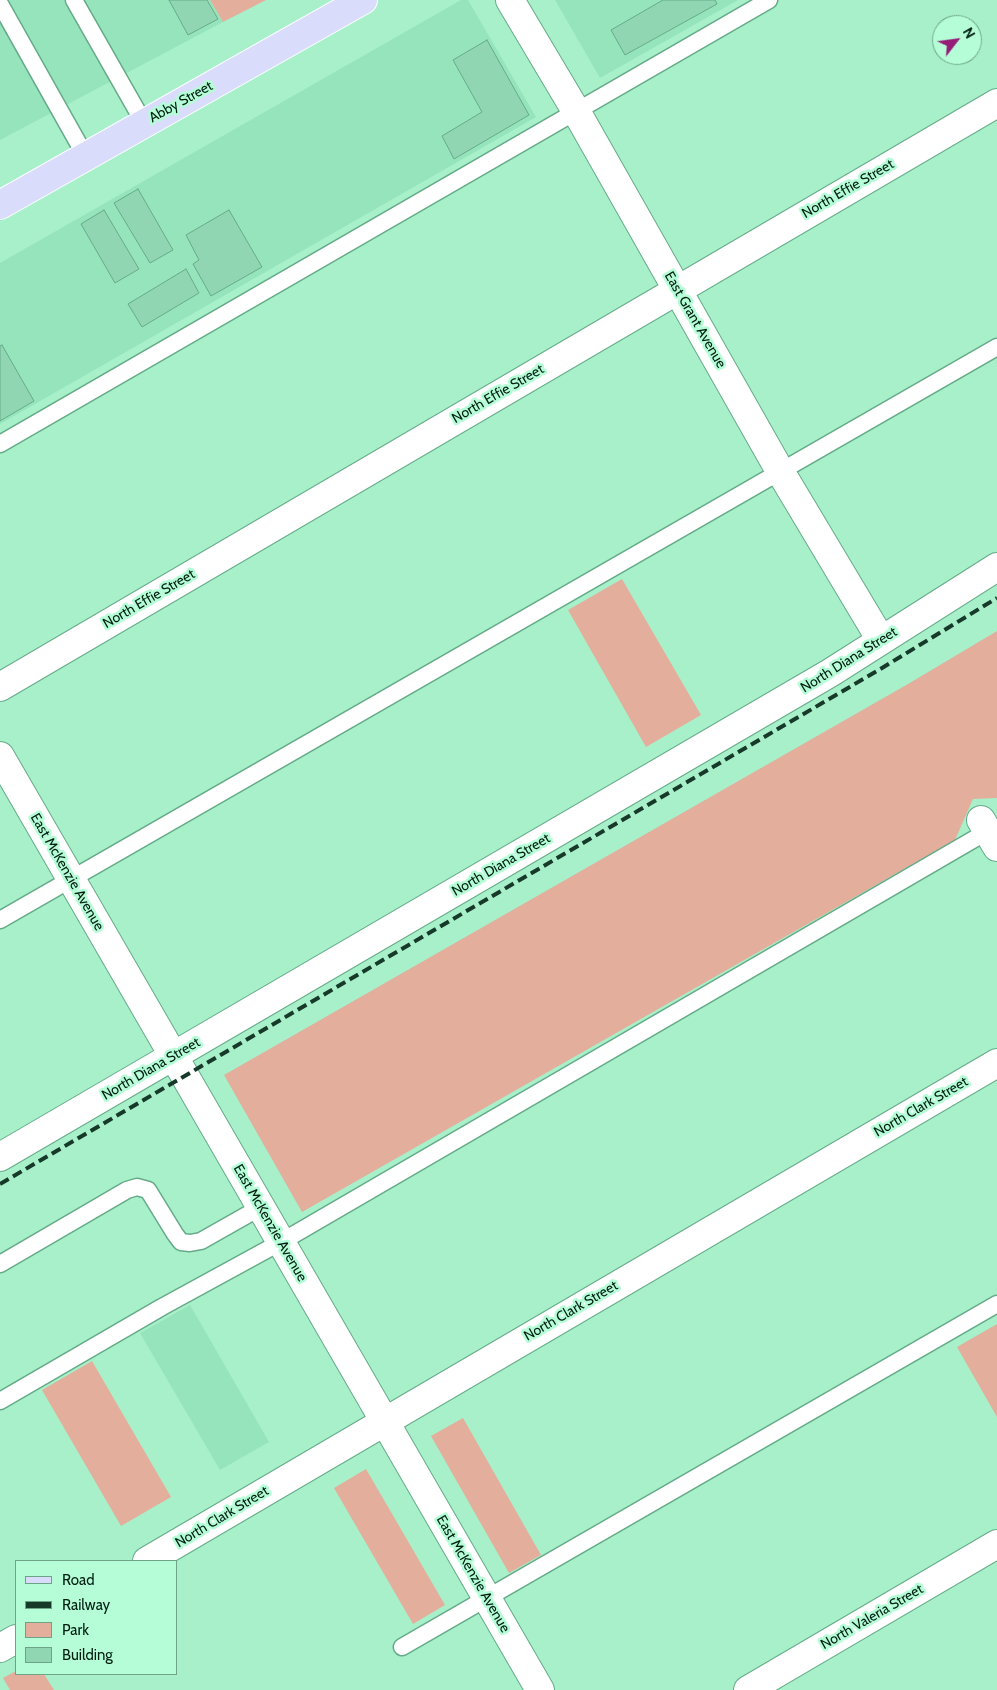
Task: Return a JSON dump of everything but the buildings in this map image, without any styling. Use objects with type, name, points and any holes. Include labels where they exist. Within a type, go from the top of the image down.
[{"type":"main road","name":"Abby Street","points":[[0,205],[363,0]]},
{"type":"street","name":"East Grant Avenue","points":[[510,0],[576,111],[780,471],[881,640]]},
{"type":"street","name":"North Effie Street","points":[[0,687],[997,103]]},
{"type":"street","name":"North Diana Street","points":[[0,1157],[830,673],[997,567]]},
{"type":"street","name":"East McKenzie Avenue","points":[[0,756],[540,1690]]},
{"type":"street","name":"North Clark Street","points":[[149,1560],[997,1063]]},
{"type":"street","name":"North Valeria Street","points":[[748,1690],[997,1544]]},
{"type":"street","points":[[0,1648],[15,1640]]},
{"type":"lane","points":[[74,0],[144,123]]},
{"type":"lane","points":[[0,444],[769,0]]},
{"type":"lane","points":[[1,2],[86,157]]},
{"type":"lane","points":[[0,920],[997,347]]},
{"type":"lane","points":[[0,1401],[162,1307],[281,1242],[991,831]]},
{"type":"lane","points":[[0,1264],[127,1190],[137,1187],[148,1190],[181,1242],[201,1241],[261,1207]]},
{"type":"lane","points":[[402,1646],[997,1304]]},
{"type":"shaded area","points":[[0,0],[210,0],[223,22],[0,140]]},
{"type":"shaded area","points":[[461,0],[468,0],[536,117],[0,424],[0,263]]},
{"type":"shaded area","points":[[555,0],[738,0],[600,78]]},
{"type":"shaded area","points":[[190,1305],[269,1442],[220,1470],[140,1333]]},
{"type":"green space","points":[[210,0],[266,0],[223,22]]},
{"type":"green space","points":[[622,579],[701,715],[646,747],[568,610]]},
{"type":"green space","points":[[997,631],[997,798],[973,799],[955,840],[302,1212],[224,1075],[908,684]]},
{"type":"green space","points":[[997,1324],[997,1417],[957,1347]]},
{"type":"green space","points":[[92,1361],[171,1497],[121,1526],[42,1390]]},
{"type":"green space","points":[[463,1418],[541,1555],[509,1573],[431,1436]]},
{"type":"green space","points":[[366,1469],[445,1605],[413,1624],[334,1488]]},
{"type":"green space","points":[[15,1672],[15,1675],[45,1675],[54,1690],[10,1690],[3,1678]]},
{"type":"railway","points":[[0,1184],[877,671],[997,598]]}]
